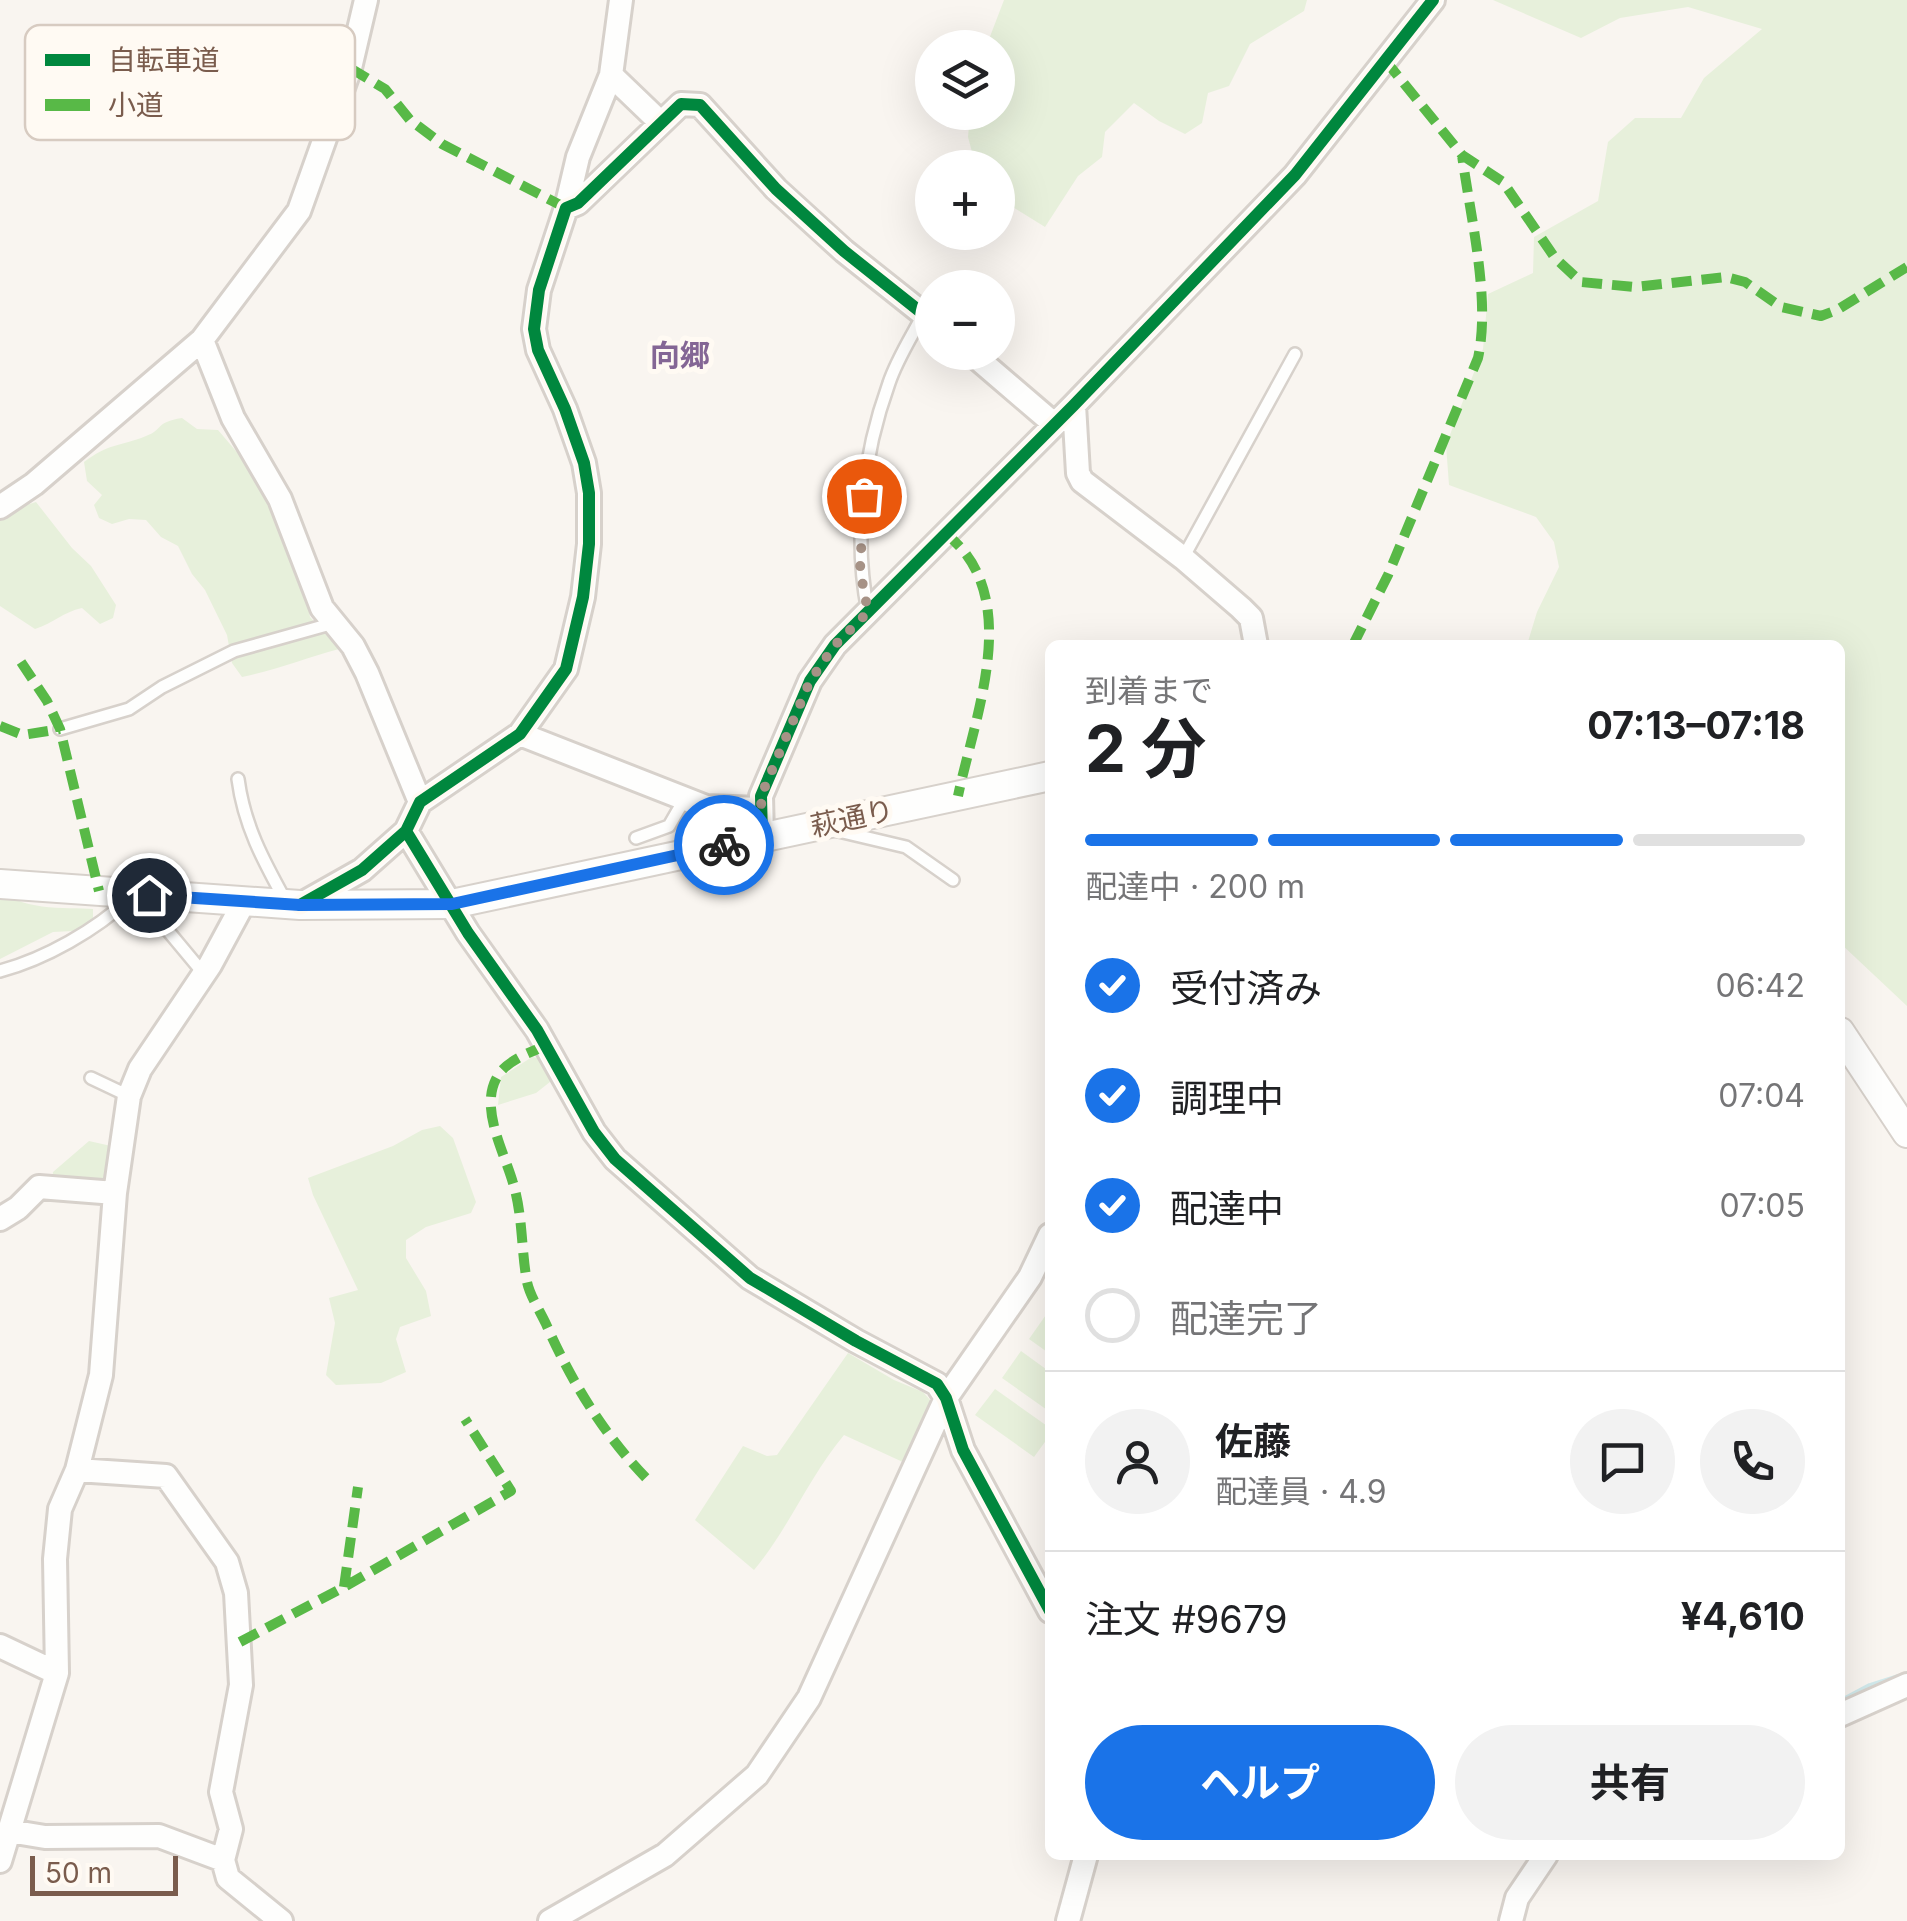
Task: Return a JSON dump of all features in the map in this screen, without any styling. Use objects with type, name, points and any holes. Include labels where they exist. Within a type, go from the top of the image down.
[{"type":"street","points":[[355,47],[366,0]]},
{"type":"street","points":[[294,905],[362,870],[406,831],[420,802],[520,734],[566,669],[590,544],[589,492],[566,409],[538,350],[534,329],[539,290],[566,208],[578,156],[611,75],[621,0]]},
{"type":"street","points":[[520,734],[684,800],[728,810],[760,823],[761,796],[810,681],[835,645],[1074,406],[1294,175],[1432,0]]},
{"type":"street","points":[[611,75],[661,123]]},
{"type":"street","points":[[566,208],[578,203],[681,104],[700,106],[776,189],[844,251],[915,307]]},
{"type":"street","points":[[0,507],[84,443],[202,340],[299,211],[324,140]]},
{"type":"street","points":[[202,340],[233,418],[280,499],[322,608],[353,646],[367,672],[420,802]]},
{"type":"street","points":[[991,370],[1054,424]]},
{"type":"street","points":[[1074,406],[1078,473],[1082,481],[1183,558],[1250,618],[1255,640]]},
{"type":"street","name":"萩通り","points":[[0,884],[294,905],[452,904],[760,823],[820,826],[1045,777]]},
{"type":"street","points":[[406,831],[468,933],[538,1030],[594,1132],[615,1160],[750,1278],[856,1342],[937,1384],[946,1398],[963,1450],[1045,1602]]},
{"type":"street","points":[[0,1861],[57,1673],[55,1559],[60,1509],[78,1470],[101,1375],[114,1193],[129,1096],[140,1069],[204,974],[244,902]]},
{"type":"street","points":[[1845,1040],[1907,1133]]},
{"type":"street","points":[[0,1219],[39,1187],[114,1193]]},
{"type":"street","points":[[550,1921],[665,1855],[757,1775],[809,1698],[946,1398],[1030,1277],[1045,1246]]},
{"type":"street","points":[[78,1470],[166,1476],[227,1562],[236,1592],[241,1685],[221,1792],[232,1829],[223,1860],[228,1878],[281,1921]]},
{"type":"street","points":[[0,1646],[57,1673]]},
{"type":"street","points":[[1845,1713],[1907,1685]]},
{"type":"street","points":[[9,1830],[45,1838],[159,1836],[223,1860]]},
{"type":"street","points":[[1068,1921],[1085,1860]]},
{"type":"street","points":[[1511,1921],[1517,1898],[1543,1860]]},
{"type":"lane","points":[[868,612],[860,570],[866,470],[890,380],[915,339]]},
{"type":"lane","points":[[1183,558],[1295,354]]},
{"type":"lane","points":[[60,729],[129,709],[162,687],[234,651],[334,623]]},
{"type":"lane","points":[[238,780],[243,815],[256,846],[294,905]]},
{"type":"lane","points":[[636,838],[669,826],[684,800]]},
{"type":"lane","points":[[820,826],[906,847],[953,880]]},
{"type":"lane","points":[[0,970],[28,963],[101,924],[141,895],[204,974]]},
{"type":"lane","points":[[91,1078],[129,1096]]},
{"type":"green space","points":[[1004,0],[1307,0],[1304,11],[1250,44],[1229,86],[1208,93],[1202,123],[1185,134],[1134,103],[1105,132],[1102,157],[1078,176],[1045,227],[1015,208],[1015,150],[971,150],[968,137],[969,130],[1015,130],[1015,30],[993,30]]},
{"type":"green space","points":[[1493,0],[1907,0],[1907,1006],[1845,948],[1845,640],[1529,640],[1559,567],[1554,542],[1536,517],[1449,485],[1446,445],[1483,349],[1488,294],[1533,273],[1534,237],[1598,201],[1608,142],[1635,118],[1681,118],[1704,78],[1762,29],[1688,7],[1620,18],[1581,38]]},
{"type":"green space","points":[[182,418],[197,429],[218,430],[259,478],[305,586],[310,617],[339,649],[242,677],[232,663],[227,635],[178,546],[161,537],[146,520],[112,524],[99,518],[94,505],[102,495],[87,481],[84,462],[100,451],[146,436],[167,422]]},
{"type":"green space","points":[[36,502],[91,566],[116,605],[113,618],[100,624],[82,608],[35,629],[0,606],[0,518],[10,510]]},
{"type":"green space","points":[[0,885],[7,894],[29,904],[93,909],[93,921],[73,931],[53,932],[0,959]]},
{"type":"green space","points":[[532,1057],[545,1059],[555,1078],[536,1093],[498,1105],[501,1077]]},
{"type":"green space","points":[[440,1126],[453,1138],[476,1202],[471,1213],[426,1227],[406,1240],[406,1258],[426,1291],[431,1316],[400,1327],[396,1339],[406,1372],[381,1383],[336,1385],[326,1375],[335,1323],[329,1298],[358,1290],[308,1178]]},
{"type":"green space","points":[[89,1141],[111,1146],[104,1186],[52,1180],[53,1172]]},
{"type":"green space","points":[[1045,1316],[1045,1350],[1029,1339]]},
{"type":"green space","points":[[1021,1351],[1045,1368],[1045,1408],[1002,1378]]},
{"type":"green space","points":[[848,1353],[923,1392],[931,1401],[905,1463],[844,1435],[754,1570],[695,1520],[743,1446],[767,1456],[777,1455]]},
{"type":"green space","points":[[995,1389],[1045,1424],[1045,1442],[1034,1457],[975,1415]]},
{"type":"waterway","points":[[1845,1699],[1898,1677]]},
{"type":"marked path","points":[[1385,60],[1462,155],[1503,182],[1555,258],[1581,282],[1635,287],[1726,277],[1745,282],[1781,307],[1821,316],[1907,267]]},
{"type":"marked path","points":[[355,71],[385,89],[410,120],[442,144],[566,208]]},
{"type":"marked path","points":[[1356,640],[1388,575],[1478,358],[1481,283],[1462,155]]},
{"type":"marked path","points":[[945,533],[969,559],[983,589],[989,622],[982,693],[958,796]]},
{"type":"marked path","points":[[21,662],[60,729],[99,891]]},
{"type":"marked path","points":[[0,726],[23,735],[60,729]]},
{"type":"marked path","points":[[546,1046],[511,1063],[496,1079],[492,1091],[492,1118],[519,1208],[527,1282],[591,1408],[651,1483]]},
{"type":"marked path","points":[[240,1642],[511,1491],[465,1419]]},
{"type":"marked path","points":[[344,1587],[358,1487]]},
{"type":"cycle path","points":[[762,837],[761,796],[810,681],[835,645],[1295,175],[1433,0]]},
{"type":"cycle path","points":[[300,905],[362,870],[406,831],[420,802],[520,734],[566,669],[583,597],[589,493],[584,463],[538,350],[534,329],[539,290],[566,208],[578,203],[681,104],[700,105],[776,189],[844,251],[915,307]]},
{"type":"cycle path","points":[[406,831],[468,933],[537,1030],[594,1132],[615,1159],[750,1278],[937,1384],[946,1398],[963,1450],[1045,1602]]},
{"type":"way so far","points":[[724,845],[762,837],[761,796],[810,681],[835,645],[868,612],[860,570],[864,496]]},
{"type":"district","name":"向郷","points":[[680,356]]},
{"type":"route","points":[[149,895],[300,905],[452,904],[724,845]]}]
